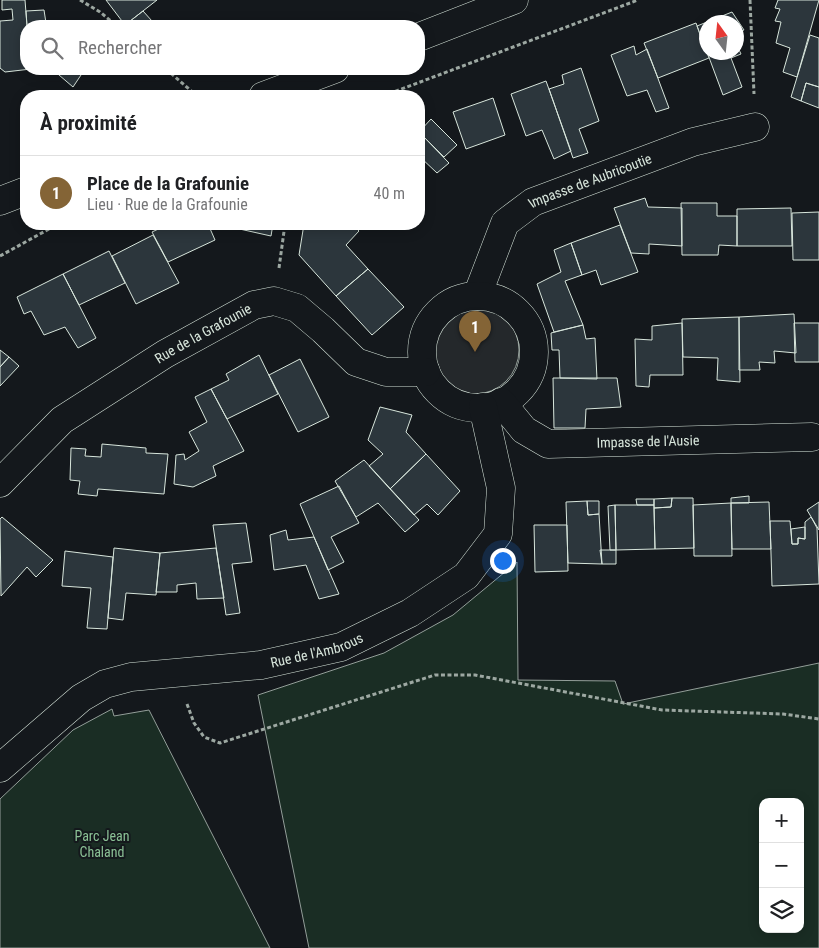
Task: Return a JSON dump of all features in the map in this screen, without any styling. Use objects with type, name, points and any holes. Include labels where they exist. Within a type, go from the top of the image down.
[{"type":"street","points":[[425,35],[514,0]]},
{"type":"street","points":[[279,90],[319,75]]},
{"type":"street","name":"Impasse de Aubricoutie","points":[[477,296],[505,223],[532,202],[693,142],[755,127]]},
{"type":"street","points":[[0,202],[20,194]]},
{"type":"street","points":[[477,296],[496,298],[513,308],[525,322],[533,339],[534,358],[528,376],[516,392],[492,405],[465,406],[449,399],[435,388],[426,372],[422,355],[424,337],[431,321],[443,307],[459,299],[477,296]]},
{"type":"street","points":[[274,301],[297,308],[356,362],[386,372],[426,372]]},
{"type":"street","name":"Rue de la Grafounie","points":[[0,483],[62,420],[165,354],[254,305],[274,301]]},
{"type":"street","name":"Impasse de l'Ausie","points":[[492,405],[524,430],[548,444],[812,437]]},
{"type":"street","name":"Rue de l'Ambrous","points":[[0,768],[81,698],[104,684],[132,677],[261,665],[341,647],[410,612],[466,576],[498,534],[501,488],[492,405]]},
{"type":"path","points":[[80,0],[110,20]]},
{"type":"path","points":[[399,90],[638,0]]},
{"type":"path","points":[[750,0],[755,127]]},
{"type":"path","points":[[173,75],[190,90]]},
{"type":"path","points":[[0,256],[47,230]]},
{"type":"path","points":[[274,301],[284,230]]},
{"type":"path","points":[[177,673],[194,723],[204,738],[220,743],[435,676],[475,675],[662,710],[782,714],[819,719]]},
{"type":"green space","points":[[517,562],[518,680],[615,681],[623,704],[819,663],[819,948],[309,948],[258,695],[384,653],[453,615]]},
{"type":"green space","name":"Parc Jean Chaland","points":[[112,709],[114,716],[149,710],[270,948],[0,948],[0,799],[73,730]]},
{"type":"shaded area","points":[[475,306],[492,309],[500,313],[512,325],[516,333],[519,350],[516,367],[512,375],[500,387],[492,391],[475,394],[458,391],[450,387],[438,375],[434,367],[431,350],[434,333],[438,325],[450,313],[458,309]]},
{"type":"building","points":[[2,0],[25,0],[27,20],[20,20],[20,70],[5,72],[0,68],[0,21],[13,20],[12,9],[2,10]]},
{"type":"building","points":[[106,0],[157,0],[131,20],[121,20]]},
{"type":"building","points":[[778,0],[819,0],[797,77],[783,72],[790,48],[776,43],[781,22],[775,21],[780,9],[775,8]]},
{"type":"building","points":[[44,10],[46,20],[27,20],[26,11]]},
{"type":"building","points":[[143,11],[151,20],[131,20]]},
{"type":"building","points":[[696,23],[699,31],[699,60],[704,60],[658,78],[644,43]]},
{"type":"building","points":[[810,35],[819,38],[819,87],[806,83],[801,101],[791,97]]},
{"type":"building","points":[[634,46],[636,55],[647,49],[669,108],[656,112],[647,90],[627,96],[611,55]]},
{"type":"building","points":[[710,60],[732,60],[742,87],[723,95]]},
{"type":"building","points":[[581,68],[599,121],[579,129],[588,153],[573,158],[549,89],[564,84],[562,75]]},
{"type":"building","points":[[59,75],[81,75],[73,87]]},
{"type":"building","points":[[546,81],[571,151],[554,159],[542,130],[526,136],[511,94]]},
{"type":"building","points":[[806,83],[819,87],[819,108],[801,101]]},
{"type":"building","points":[[493,98],[505,135],[466,149],[453,112]]},
{"type":"building","points":[[431,119],[457,145],[444,157],[425,138],[425,126]]},
{"type":"building","points":[[425,138],[449,163],[437,173],[425,162]]},
{"type":"building","points":[[645,198],[648,207],[682,208],[682,246],[649,244],[649,254],[631,253],[614,208]]},
{"type":"building","points":[[681,203],[717,203],[717,216],[737,216],[737,246],[719,245],[718,255],[682,255]]},
{"type":"building","points":[[791,208],[792,246],[737,246],[737,209]]},
{"type":"building","points":[[819,212],[819,260],[793,260],[792,213]]},
{"type":"building","points":[[620,225],[638,272],[601,285],[596,270],[582,275],[571,243]]},
{"type":"building","points":[[156,230],[211,230],[215,240],[168,262],[152,232]]},
{"type":"building","points":[[244,230],[272,230],[271,236]]},
{"type":"building","points":[[303,230],[358,230],[346,245],[368,269],[336,296],[299,255]]},
{"type":"building","points":[[153,235],[179,283],[136,304],[112,256]]},
{"type":"building","points":[[571,243],[582,275],[565,281],[583,325],[554,332],[537,284],[561,272],[554,250]]},
{"type":"building","points":[[109,251],[125,283],[79,305],[63,274]]},
{"type":"building","points":[[368,269],[404,307],[372,335],[336,296]]},
{"type":"building","points":[[63,274],[96,338],[78,348],[65,327],[44,335],[31,311],[24,314],[17,297]]},
{"type":"building","points":[[794,314],[796,353],[774,351],[775,363],[759,362],[760,370],[739,370],[739,317]]},
{"type":"building","points":[[739,317],[740,382],[717,380],[718,358],[683,357],[682,319]]},
{"type":"building","points":[[682,323],[683,375],[650,375],[649,387],[636,386],[635,339],[652,340],[652,326]]},
{"type":"building","points":[[794,323],[819,323],[819,362],[795,362]]},
{"type":"building","points":[[583,325],[586,339],[595,338],[597,379],[560,378],[559,350],[552,350],[551,333]]},
{"type":"building","points":[[0,350],[9,357],[0,367]]},
{"type":"building","points":[[259,355],[278,394],[227,419],[211,389],[229,380],[226,374]]},
{"type":"building","points":[[9,357],[19,366],[0,386],[0,367]]},
{"type":"building","points":[[300,359],[329,417],[298,432],[269,375]]},
{"type":"building","points":[[553,378],[617,378],[621,407],[586,409],[585,428],[554,428]]},
{"type":"building","points":[[211,389],[244,451],[213,466],[216,476],[193,487],[174,484],[176,455],[184,454],[185,460],[199,451],[189,432],[207,422],[195,397]]},
{"type":"building","points":[[380,407],[412,415],[406,432],[426,454],[390,489],[369,466],[383,454],[368,440]]},
{"type":"building","points":[[102,444],[146,448],[146,453],[168,454],[164,494],[98,489],[97,496],[78,494],[80,481],[70,480],[71,448],[86,449],[85,456],[101,457]]},
{"type":"building","points":[[426,454],[460,491],[438,515],[427,504],[414,515],[390,489]]},
{"type":"building","points":[[364,460],[419,520],[405,532],[378,503],[356,517],[335,481]]},
{"type":"building","points":[[339,486],[359,523],[331,537],[344,562],[328,570],[300,504]]},
{"type":"building","points":[[749,496],[749,503],[731,503],[731,498]]},
{"type":"building","points":[[672,498],[671,507],[654,508],[654,499]]},
{"type":"building","points":[[672,498],[693,498],[694,548],[655,549],[654,508],[671,507]]},
{"type":"building","points":[[636,499],[654,499],[654,505],[637,505]]},
{"type":"building","points":[[587,501],[599,501],[599,514],[588,515]]},
{"type":"building","points":[[587,501],[588,515],[599,514],[602,564],[568,563],[566,502]]},
{"type":"building","points":[[769,502],[771,549],[732,549],[731,503]]},
{"type":"building","points":[[819,502],[819,530],[807,510]]},
{"type":"building","points":[[731,503],[732,556],[694,556],[693,505]]},
{"type":"building","points":[[615,505],[616,550],[610,550],[608,506]]},
{"type":"building","points":[[615,505],[654,505],[655,549],[616,550]]},
{"type":"building","points":[[2,517],[53,560],[36,577],[27,567],[1,596],[0,519]]},
{"type":"building","points":[[811,517],[817,528],[819,584],[772,586],[770,521],[790,521],[792,544],[798,544],[798,538],[805,539],[805,522]]},
{"type":"building","points":[[246,523],[252,562],[232,564],[240,613],[226,615],[213,525]]},
{"type":"building","points":[[534,525],[567,525],[568,571],[535,572]]},
{"type":"building","points":[[805,527],[805,539],[798,538],[798,544],[792,544],[791,529]]},
{"type":"building","points":[[286,530],[288,540],[314,537],[339,594],[319,599],[306,565],[274,570],[270,535]]},
{"type":"building","points":[[114,548],[160,553],[156,595],[126,593],[123,620],[108,618]]},
{"type":"building","points":[[216,548],[224,598],[197,599],[196,583],[177,585],[177,592],[156,592],[160,553]]},
{"type":"building","points":[[600,550],[616,550],[616,564],[602,564]]},
{"type":"building","points":[[65,551],[113,557],[107,629],[87,628],[91,588],[62,586]]},
{"type":"place","name":"Place de la Grafounie","points":[[475,352]]}]
